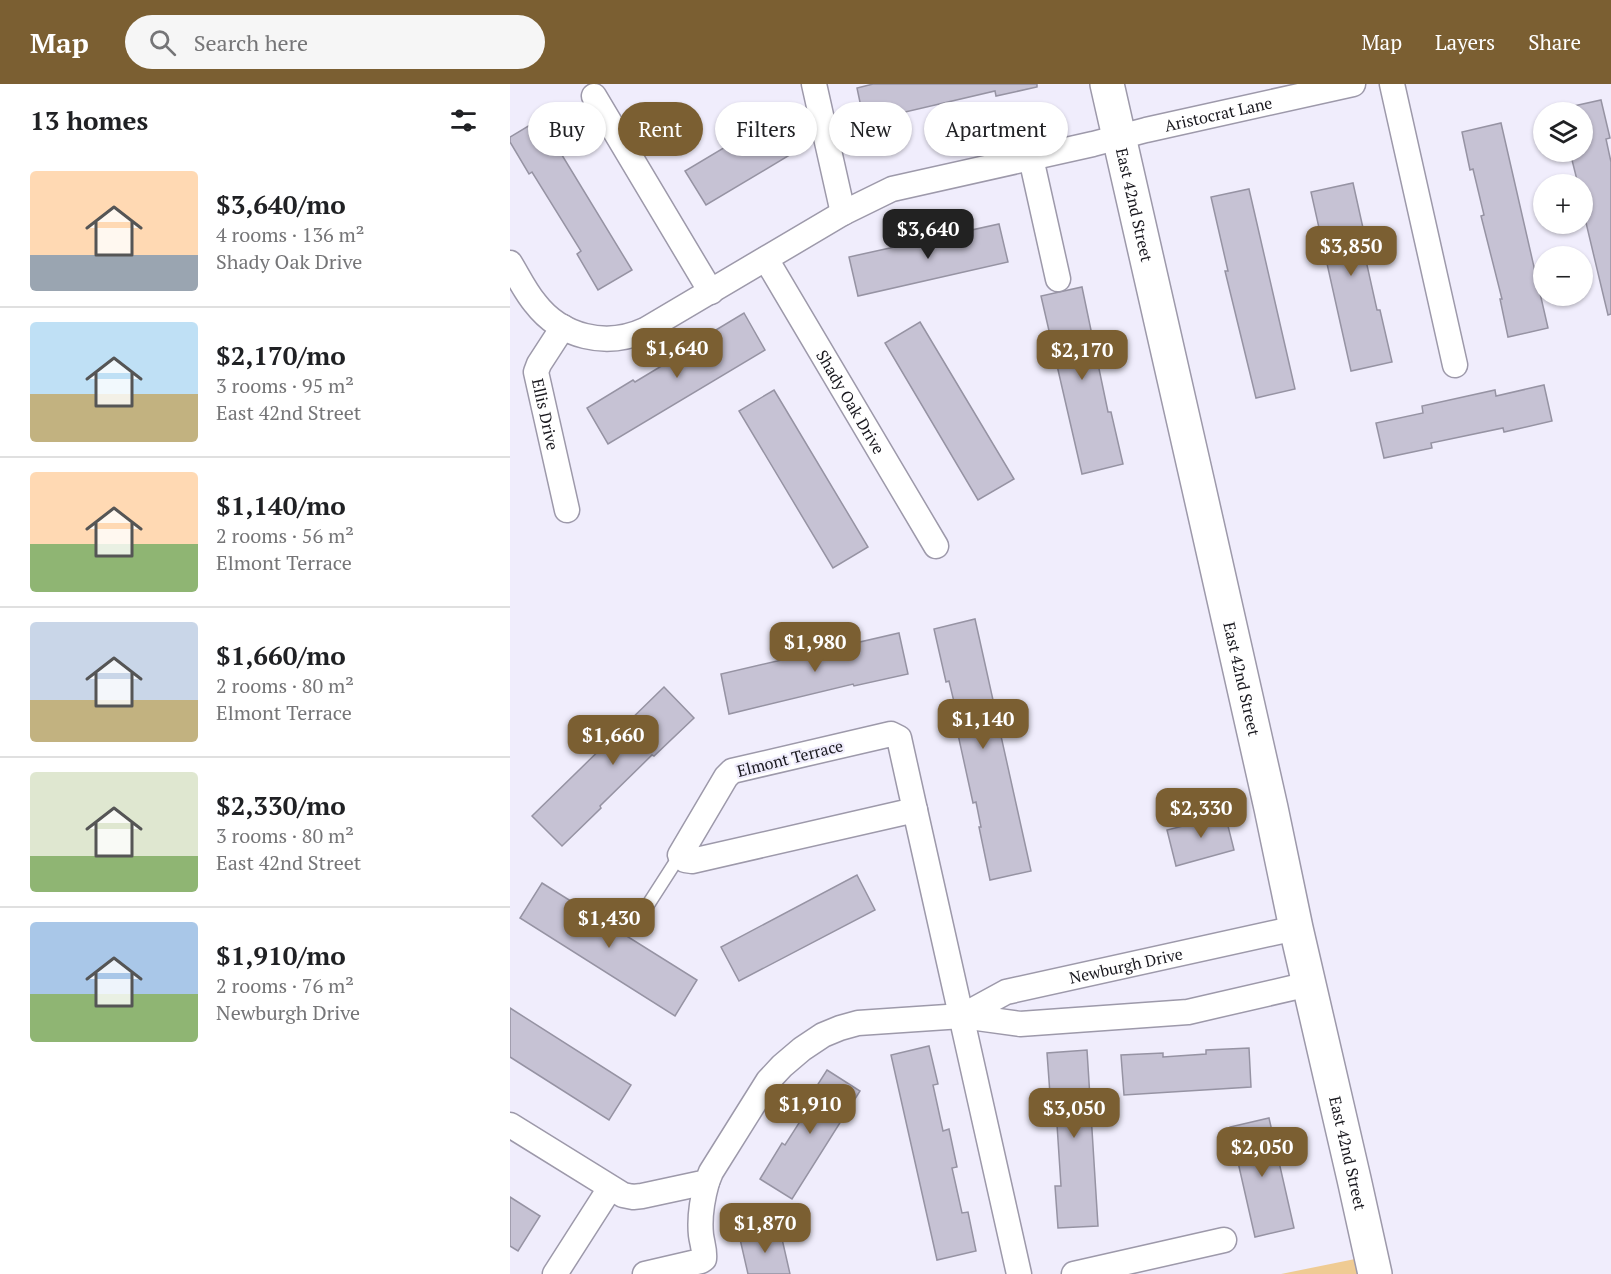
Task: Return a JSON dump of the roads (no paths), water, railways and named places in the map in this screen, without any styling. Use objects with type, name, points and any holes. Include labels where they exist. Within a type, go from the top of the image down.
[{"type":"street","points":[[510,263],[537,306],[548,317],[582,336],[601,339],[635,335],[766,259],[843,213],[814,84]]},
{"type":"street","name":"East 42nd Street","points":[[1107,84],[1375,1274]]},
{"type":"street","name":"Aristocrat Lane","points":[[843,213],[901,186],[1353,84]]},
{"type":"street","points":[[1392,84],[1455,365]]},
{"type":"street","points":[[594,96],[711,291]]},
{"type":"street","points":[[1031,158],[1058,279]]},
{"type":"street","name":"Shady Oak Drive","points":[[766,259],[936,546]]},
{"type":"street","name":"Ellis Drive","points":[[563,327],[536,372],[567,510]]},
{"type":"street","name":"Elmont Terrace","points":[[680,855],[726,777],[732,771],[891,734],[899,738],[962,1016]]},
{"type":"street","points":[[680,855],[685,860],[693,861],[915,810]]},
{"type":"street","name":"Newburgh Drive","points":[[645,1274],[704,1259],[701,1205],[711,1172],[768,1081],[782,1066],[814,1041],[840,1028],[858,1023],[962,1016],[1006,992],[1296,927]]},
{"type":"street","points":[[1019,1274],[962,1016],[1020,1024],[1188,1012],[1309,984]]},
{"type":"street","points":[[510,1125],[623,1195],[637,1197],[707,1182]]},
{"type":"street","points":[[555,1274],[610,1188]]},
{"type":"street","points":[[1074,1274],[1224,1240]]},
{"type":"lane","points":[[644,911],[680,855]]}]
